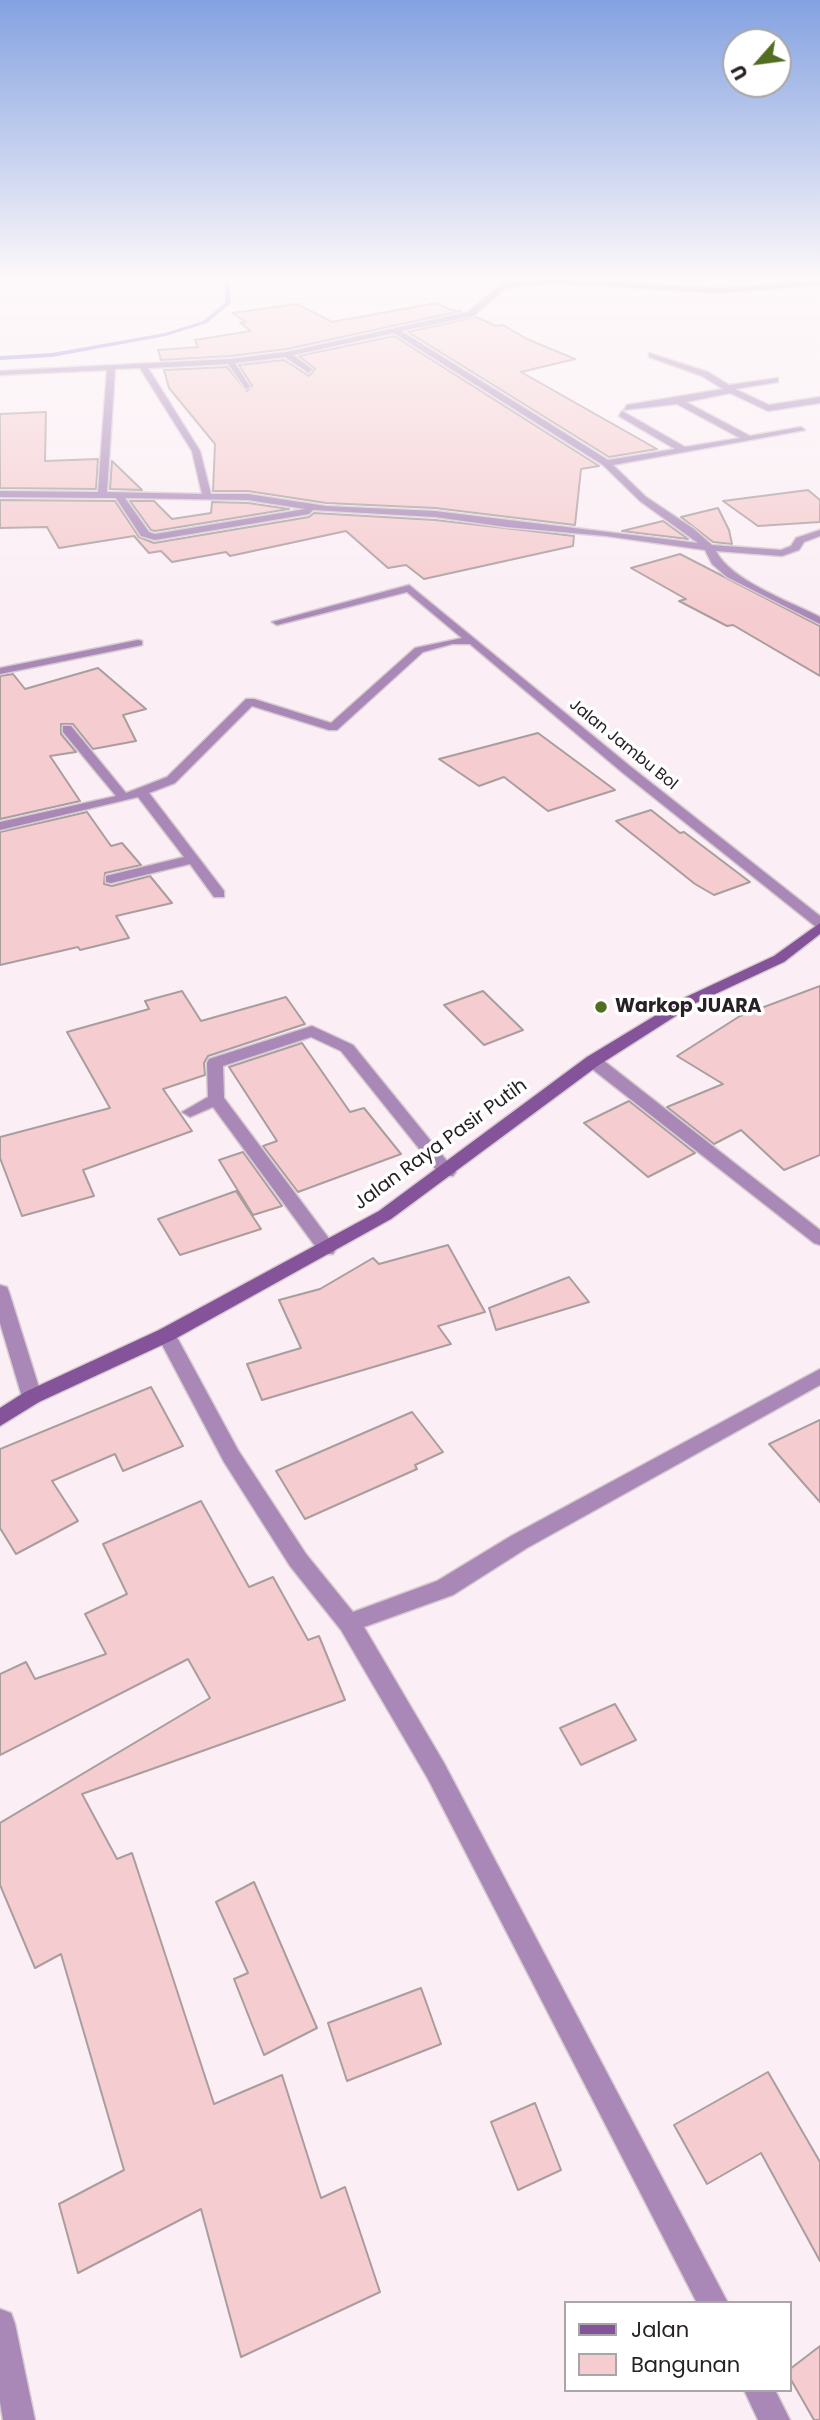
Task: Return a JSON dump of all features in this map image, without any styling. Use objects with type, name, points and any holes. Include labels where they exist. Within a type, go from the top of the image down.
[{"type":"street","points":[[102,496],[109,391]]},
{"type":"street","points":[[158,391],[196,451],[207,496]]},
{"type":"street","points":[[493,391],[606,463],[643,499],[691,531],[709,548],[716,562],[732,575],[820,621]]},
{"type":"street","points":[[682,449],[625,411],[720,391]]},
{"type":"street","points":[[732,391],[768,408],[820,400]]},
{"type":"street","points":[[678,401],[747,438]]},
{"type":"street","points":[[606,463],[801,429]]},
{"type":"street","points":[[0,494],[248,497],[326,509],[435,514],[606,533],[709,548],[782,553],[795,548],[800,540],[820,533]]},
{"type":"street","points":[[118,496],[145,534],[155,537],[326,509]]},
{"type":"street","name":"Jalan Jambu Bol","points":[[277,622],[409,588],[627,770],[820,925]]},
{"type":"street","points":[[0,826],[124,798],[171,780],[250,702],[333,727],[419,650],[452,641],[473,641]]},
{"type":"street","points":[[0,671],[138,643]]},
{"type":"street","points":[[67,729],[124,798]]},
{"type":"street","points":[[142,793],[219,894]]},
{"type":"street","points":[[111,879],[193,859]]},
{"type":"street","name":"Jalan Raya Pasir Putih","points":[[0,1418],[32,1397],[166,1335],[385,1215],[447,1172],[496,1131],[593,1061],[691,1000],[779,959],[820,925]]},
{"type":"street","points":[[327,1249],[216,1098],[215,1063],[312,1031],[347,1048],[447,1172]]},
{"type":"street","points":[[593,1061],[820,1239]]},
{"type":"street","points":[[190,1112],[216,1098]]},
{"type":"street","points":[[0,1292],[32,1397]]},
{"type":"street","points":[[166,1335],[231,1456],[298,1560],[349,1623],[436,1771],[712,2301]]},
{"type":"street","points":[[349,1623],[445,1588],[519,1542],[820,1376]]},
{"type":"street","points":[[0,2324],[19,2420]]},
{"type":"street","points":[[760,2392],[774,2420]]},
{"type":"building","points":[[171,391],[481,391],[599,466],[581,469],[575,525],[435,508],[326,503],[248,491],[213,491],[215,444]]},
{"type":"building","points":[[503,391],[554,391],[657,449],[609,457]]},
{"type":"building","points":[[46,412],[45,461],[98,459],[96,489],[0,488],[0,414]]},
{"type":"building","points":[[112,461],[142,490],[110,489]]},
{"type":"building","points":[[808,490],[820,500],[820,522],[758,526],[723,501]]},
{"type":"building","points":[[0,500],[115,501],[139,537],[154,543],[309,517],[314,513],[435,520],[574,536],[573,546],[424,579],[406,565],[388,568],[346,531],[230,556],[226,552],[172,562],[161,551],[149,553],[134,536],[59,548],[47,527],[0,528]]},
{"type":"building","points":[[130,501],[154,501],[172,519],[211,513],[212,502],[248,503],[289,509],[155,531],[151,530]]},
{"type":"building","points":[[718,508],[729,530],[732,544],[713,542],[681,517]]},
{"type":"building","points":[[663,521],[688,539],[622,531]]},
{"type":"building","points":[[680,554],[820,626],[820,676],[733,625],[727,626],[679,601],[686,599],[631,568]]},
{"type":"building","points":[[98,668],[146,709],[123,715],[136,741],[93,749],[73,724],[61,724],[61,734],[76,752],[50,756],[80,801],[0,819],[0,676],[13,674],[25,689]]},
{"type":"building","points":[[538,733],[615,790],[548,811],[504,777],[479,786],[439,759]]},
{"type":"building","points":[[651,810],[750,882],[714,895],[695,884],[616,821]]},
{"type":"building","points":[[87,812],[111,846],[122,843],[141,865],[105,873],[104,884],[112,886],[150,876],[172,903],[116,916],[129,938],[0,965],[0,832]]},
{"type":"building","points":[[820,986],[820,1155],[784,1170],[741,1130],[714,1144],[667,1107],[723,1084],[677,1056],[740,1016]]},
{"type":"building","points":[[182,991],[201,1021],[286,997],[305,1024],[208,1056],[204,1063],[205,1075],[163,1089],[192,1131],[83,1170],[94,1196],[22,1216],[0,1158],[0,1137],[110,1108],[67,1032],[149,1009],[145,1001]]},
{"type":"building","points":[[483,991],[523,1030],[484,1045],[444,1005]]},
{"type":"building","points":[[302,1043],[350,1112],[364,1108],[401,1154],[298,1192],[263,1146],[277,1141],[229,1067]]},
{"type":"building","points":[[629,1101],[695,1153],[648,1177],[584,1123]]},
{"type":"building","points":[[243,1152],[282,1206],[253,1215],[219,1160]]},
{"type":"building","points":[[236,1191],[261,1229],[180,1255],[158,1219]]},
{"type":"building","points":[[448,1245],[485,1312],[438,1326],[451,1344],[262,1400],[247,1364],[301,1348],[279,1300],[320,1289],[373,1258],[379,1264]]},
{"type":"building","points":[[569,1277],[589,1302],[496,1330],[489,1308]]},
{"type":"building","points":[[151,1387],[183,1446],[123,1471],[115,1454],[52,1481],[78,1521],[16,1554],[0,1528],[0,1449]]},
{"type":"building","points":[[412,1412],[443,1452],[415,1465],[417,1469],[305,1519],[276,1471]]},
{"type":"building","points":[[820,1420],[820,1502],[769,1444]]},
{"type":"building","points":[[201,1501],[249,1587],[273,1577],[308,1640],[319,1636],[345,1700],[82,1794],[117,1859],[132,1853],[214,2104],[282,2075],[321,2198],[345,2187],[380,2292],[241,2357],[201,2209],[78,2273],[59,2204],[124,2170],[61,1954],[35,1968],[0,1885],[0,1823],[210,1698],[188,1659],[0,1755],[0,1674],[26,1662],[35,1679],[106,1654],[85,1614],[127,1594],[103,1544]]},
{"type":"building","points":[[615,1704],[636,1740],[581,1765],[560,1728]]},
{"type":"building","points":[[254,1882],[317,2028],[264,2055],[234,1979],[248,1973],[216,1902]]},
{"type":"building","points":[[421,1988],[441,2044],[347,2081],[328,2023]]},
{"type":"building","points":[[768,2072],[820,2162],[820,2261],[761,2153],[707,2184],[674,2125]]},
{"type":"building","points":[[535,2103],[561,2170],[518,2190],[491,2122]]},
{"type":"building","points":[[820,2346],[820,2420],[814,2420],[792,2382],[792,2367]]},
{"type":"place","name":"Warkop JUARA","points":[[601,1007]]}]
